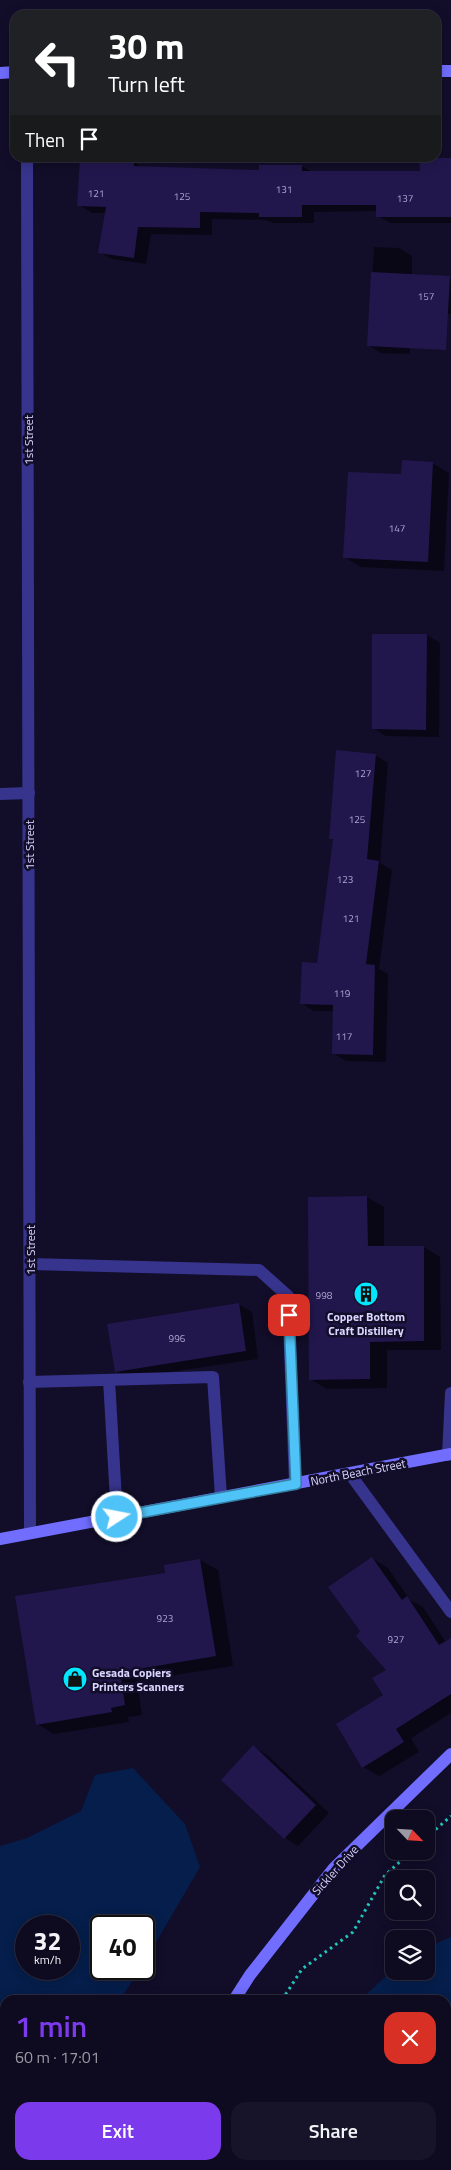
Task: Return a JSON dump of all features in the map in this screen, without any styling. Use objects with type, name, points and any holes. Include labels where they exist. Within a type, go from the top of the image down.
[{"type":"street","name":"1st Street","points":[[27,162],[30,1533]]},
{"type":"street","points":[[0,794],[28,793]]},
{"type":"street","points":[[30,1264],[259,1270],[288,1296],[296,1484]]},
{"type":"street","points":[[30,1382],[213,1377],[221,1497]]},
{"type":"street","points":[[109,1380],[117,1517]]},
{"type":"street","points":[[449,1455],[451,1394]]},
{"type":"street","name":"North Beach Street","points":[[0,1539],[449,1455]]},
{"type":"street","points":[[350,1474],[451,1612]]},
{"type":"street","name":"Sickler Drive","points":[[237,1995],[250,1975],[334,1868],[451,1754]]},
{"type":"path","points":[[435,1830],[451,1816]]},
{"type":"path","points":[[285,1995],[302,1969],[353,1932],[385,1876],[402,1860]]},
{"type":"water","points":[[133,1768],[185,1824],[200,1867],[155,1944],[155,1915],[90,1915],[90,1980],[133,1980],[123,1995],[0,1995],[0,1846],[27,1838],[81,1811],[95,1775]]},
{"type":"water","points":[[451,1937],[451,1995],[365,1995],[385,1977],[385,1980],[435,1980],[435,1944]]},
{"type":"building","points":[[441,158],[451,158],[451,217],[376,217],[376,205],[302,205],[302,217],[259,217],[259,213],[200,212],[200,228],[138,227],[134,258],[98,253],[106,207],[77,206],[80,162],[134,162],[134,166],[259,170],[259,165],[302,165],[302,171],[420,171],[419,162],[441,162]]},
{"type":"building","points":[[371,272],[450,276],[446,350],[367,346]]},
{"type":"building","points":[[402,460],[433,462],[428,562],[343,558],[348,472],[401,474]]},
{"type":"building","points":[[372,634],[427,634],[426,730],[372,729]]},
{"type":"building","points":[[336,750],[376,754],[367,859],[379,861],[366,964],[375,965],[373,1055],[332,1054],[333,1005],[300,1004],[302,962],[317,963],[333,839],[329,839]]},
{"type":"building","name":"Copper Bottom Craft Distillery","points":[[367,1196],[368,1246],[424,1246],[424,1341],[370,1342],[370,1379],[309,1380],[308,1197]]},
{"type":"building","points":[[239,1303],[246,1351],[115,1372],[107,1324]]},
{"type":"building","points":[[372,1557],[402,1600],[407,1596],[439,1645],[451,1638],[451,1694],[396,1729],[404,1742],[362,1768],[336,1724],[383,1695],[372,1678],[386,1670],[356,1636],[360,1631],[328,1587]]},
{"type":"building","points":[[200,1559],[216,1656],[120,1672],[125,1705],[111,1708],[112,1712],[36,1725],[15,1596],[165,1573],[164,1565]]},
{"type":"building","points":[[253,1745],[316,1805],[284,1839],[221,1780]]},
{"type":"place","name":"Copper Bottom Craft Distillery","points":[[366,1294]]},
{"type":"place","name":"Gesada Copiers Printers Scanners","points":[[75,1679]]},
{"type":"route","points":[[117,1517],[296,1484],[289,1315]]}]
